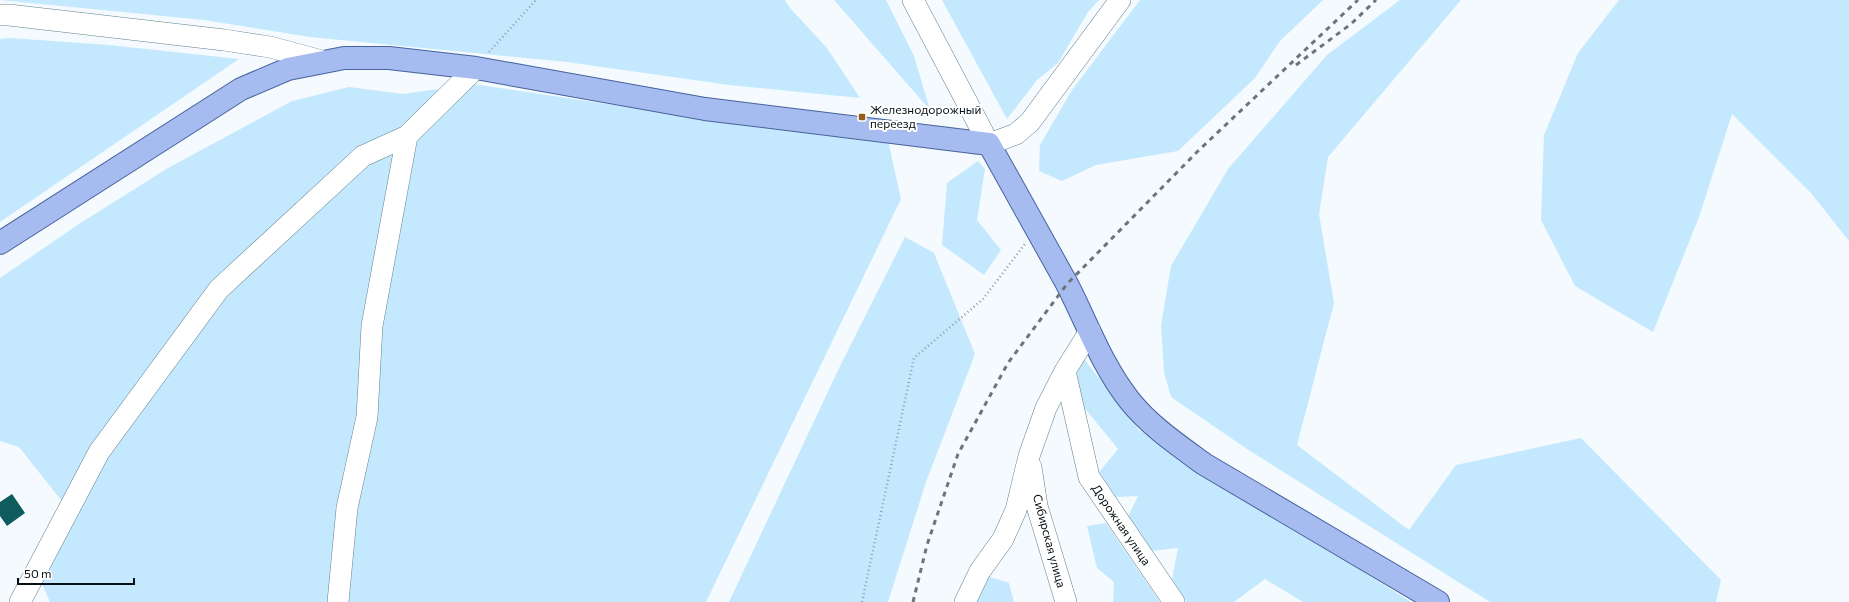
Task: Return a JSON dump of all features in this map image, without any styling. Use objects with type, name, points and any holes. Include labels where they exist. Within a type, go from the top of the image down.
[{"type":"main road","points":[[0,243],[241,89],[288,69],[322,61],[344,58],[378,57],[476,68],[705,109],[989,144],[1067,284],[1107,366],[1122,391],[1140,413],[1172,441],[1204,464],[1438,602]]},
{"type":"street","points":[[913,0],[989,144],[1016,134],[1030,122],[1120,0]]},
{"type":"street","points":[[0,16],[9,15],[224,40],[270,47],[322,61]]},
{"type":"street","points":[[20,602],[100,452],[219,289],[363,156],[407,136],[476,68]]},
{"type":"street","points":[[338,602],[347,508],[367,417],[372,326],[407,136]]},
{"type":"street","points":[[965,602],[980,571],[1003,539],[1014,516],[1029,456],[1046,408],[1065,372],[1090,331]]},
{"type":"street","name":"Дорожная улица","points":[[1065,372],[1089,477],[1174,602]]},
{"type":"street","name":"Сибирская улица","points":[[1029,456],[1037,506],[1066,602]]},
{"type":"path","points":[[476,68],[536,0]]},
{"type":"path","points":[[862,602],[914,358],[983,298],[1036,230]]},
{"type":"shaded area","points":[[0,0],[785,0],[790,8],[827,48],[860,98],[729,85],[567,62],[310,37],[204,20]]},
{"type":"shaded area","points":[[834,0],[886,0],[914,56],[930,110]]},
{"type":"shaded area","points":[[942,0],[1099,0],[1088,12],[1058,63],[1037,80],[1007,119]]},
{"type":"shaded area","points":[[1140,0],[1323,0],[1280,41],[1255,78],[1178,151],[1096,165],[1062,181],[1039,171],[1040,145],[1072,90]]},
{"type":"shaded area","points":[[1400,0],[1461,0],[1328,157],[1319,214],[1334,303],[1297,445],[1409,530],[1456,465],[1581,438],[1721,580],[1716,602],[1490,602],[1250,451],[1171,397],[1164,372],[1161,325],[1171,266],[1228,169],[1327,55]]},
{"type":"shaded area","points":[[1619,0],[1849,0],[1849,241],[1811,193],[1732,114],[1699,217],[1653,332],[1575,286],[1541,220],[1544,135],[1578,53]]},
{"type":"shaded area","points":[[10,38],[109,45],[239,59],[0,222],[0,39]]},
{"type":"shaded area","points":[[473,84],[634,108],[888,140],[901,199],[706,602],[50,602],[34,565],[61,500],[19,447],[0,441],[0,278],[79,224],[168,168],[292,101],[349,87],[403,94]]},
{"type":"shaded area","points":[[978,161],[985,169],[977,220],[1001,250],[984,275],[942,245],[947,183]]},
{"type":"shaded area","points":[[905,237],[934,253],[975,354],[926,482],[888,602],[729,602],[840,366]]},
{"type":"shaded area","points":[[1081,355],[1139,430],[1411,602],[1303,602],[1265,579],[1234,602],[1187,602],[1172,579],[1178,548],[1141,552],[1128,517],[1138,496],[1116,497],[1099,472],[1118,449],[1069,389]]},
{"type":"shaded area","points":[[1106,523],[1160,602],[1113,602],[1114,582],[1097,568],[1087,526]]},
{"type":"shaded area","points":[[987,576],[1009,583],[1014,602],[974,602]]},
{"type":"building","points":[[12,494],[25,513],[7,526],[0,516],[0,502]]},
{"type":"railway","points":[[913,602],[927,545],[958,454],[1008,363],[1067,284],[1198,151],[1358,0]]},
{"type":"railway","points":[[1296,65],[1351,24],[1376,0]]},
{"type":"place","name":"Железнодорожный переезд","points":[[862,117]]}]
